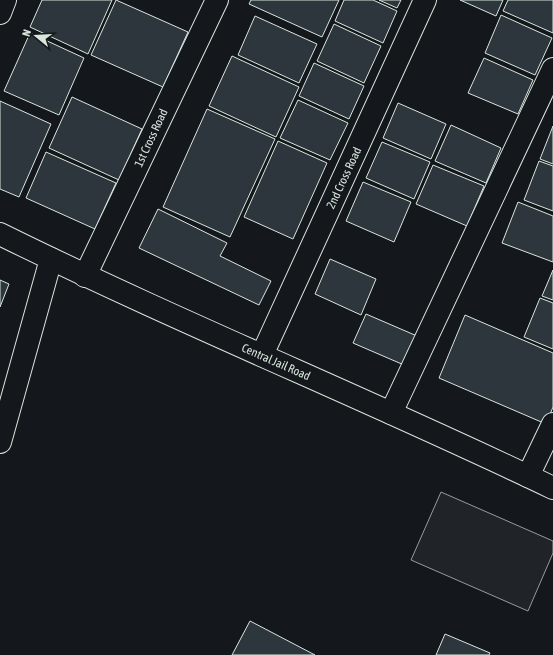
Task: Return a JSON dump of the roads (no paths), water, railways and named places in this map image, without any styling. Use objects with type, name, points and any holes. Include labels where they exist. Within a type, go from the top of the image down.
[{"type":"street","name":"1st Cross Road","points":[[85,276],[217,0]]},
{"type":"street","name":"2nd Cross Road","points":[[262,355],[425,0]]},
{"type":"street","points":[[391,413],[553,69]]},
{"type":"street","name":"Central Jail Road","points":[[0,234],[85,276],[391,413],[553,488]]},
{"type":"street","points":[[0,442],[51,259]]},
{"type":"street","points":[[528,476],[553,424]]}]
